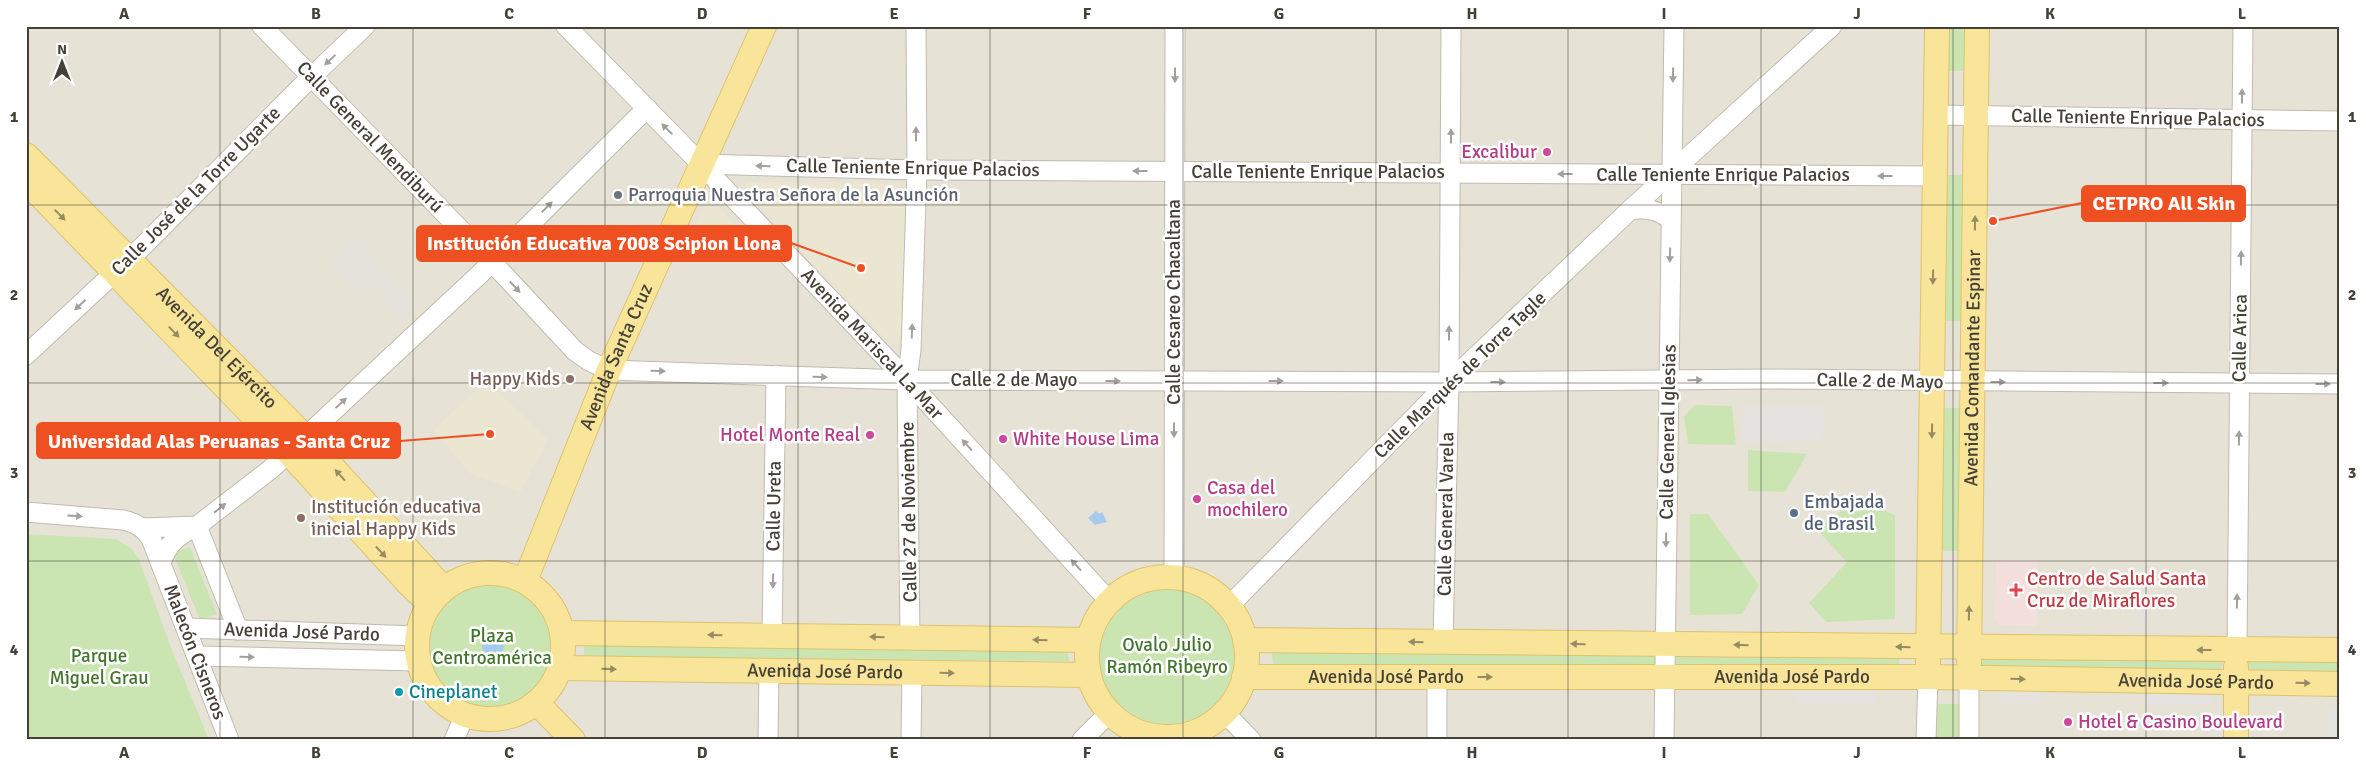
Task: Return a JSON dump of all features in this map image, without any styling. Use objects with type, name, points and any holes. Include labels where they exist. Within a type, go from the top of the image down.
[{"type":"main road","name":"Avenida Santa Cruz","points":[[525,581],[609,370],[764,26]]},
{"type":"main road","points":[[1928,677],[1937,26]]},
{"type":"main road","name":"Avenida Comandante Espinar","points":[[1969,679],[1977,26]]},
{"type":"main road","name":"Avenida Del Ejército","points":[[26,154],[122,266],[297,444],[408,583],[437,596]]},
{"type":"main road","name":"Avenida Del Ejército","points":[[26,181],[122,266]]},
{"type":"main road","points":[[484,573],[507,575],[525,581],[541,593],[557,614],[563,633],[564,648],[560,668],[551,687],[537,703],[526,710],[507,717],[486,719],[465,715],[450,707],[438,697],[428,684],[418,661],[417,636],[423,616],[437,596],[462,578],[484,573]]},
{"type":"main road","points":[[1174,577],[1200,584],[1216,594],[1229,606],[1241,626],[1247,656],[1244,677],[1236,696],[1224,712],[1213,722],[1193,732],[1161,738],[1133,729],[1110,712],[1097,695],[1089,675],[1087,658],[1088,640],[1096,619],[1109,601],[1121,591],[1141,581],[1174,577]]},
{"type":"main road","name":"Avenida José Pardo","points":[[563,633],[1088,640]]},
{"type":"main road","name":"Avenida José Pardo","points":[[1245,640],[2340,650]]},
{"type":"main road","points":[[2236,740],[2237,650]]},
{"type":"main road","name":"Avenida José Pardo","points":[[560,668],[1089,675]]},
{"type":"main road","name":"Avenida José Pardo","points":[[1244,677],[1928,677],[2340,684]]},
{"type":"main road","points":[[537,703],[573,740]]},
{"type":"street","name":"Calle General Mendiburú","points":[[262,26],[492,262],[575,351],[589,361],[609,370]]},
{"type":"street","name":"Calle José de la Torre Ugarte","points":[[26,355],[122,266],[311,77],[365,26]]},
{"type":"street","name":"Avenida Mariscal La Mar","points":[[566,26],[907,380],[1109,601]]},
{"type":"street","name":"Calle 27 de Noviembre","points":[[910,638],[907,380],[911,350],[917,170],[916,26]]},
{"type":"street","name":"Calle Cesareo Chacaltana","points":[[1174,577],[1175,26]]},
{"type":"street","name":"Calle General Varela","points":[[1442,642],[1449,382],[1451,26]]},
{"type":"street","name":"Calle General Iglesias","points":[[1664,740],[1674,26]]},
{"type":"street","name":"Calle Marqués de Torre Tagle","points":[[1229,606],[1449,382],[1630,210],[1671,175],[1832,26]]},
{"type":"street","name":"Calle Arica","points":[[2237,650],[2243,26]]},
{"type":"street","points":[[161,564],[166,549],[173,541],[197,526],[270,469],[492,262],[647,108]]},
{"type":"street","name":"Calle Teniente Enrique Palacios","points":[[1936,115],[2340,121]]},
{"type":"street","points":[[1697,150],[1693,162],[1700,175]]},
{"type":"street","name":"Calle Teniente Enrique Palacios","points":[[701,164],[917,170],[1934,176]]},
{"type":"street","points":[[1630,210],[1656,210],[1670,219]]},
{"type":"street","name":"Calle 2 de Mayo","points":[[609,370],[907,380],[1449,382],[1767,379],[1932,382],[2340,384]]},
{"type":"street","name":"Calle Ureta","points":[[772,636],[776,375]]},
{"type":"street","points":[[1420,382],[1426,384],[1430,389],[1429,402]]},
{"type":"street","points":[[26,512],[123,520],[142,528],[197,526]]},
{"type":"street","points":[[197,526],[238,630]]},
{"type":"street","name":"Malecón Cisneros","points":[[142,528],[152,541],[229,740]]},
{"type":"street","name":"Avenida José Pardo","points":[[186,628],[417,636]]},
{"type":"street","name":"Avenida José Pardo","points":[[198,656],[418,661]]},
{"type":"street","points":[[768,740],[769,671]]},
{"type":"street","points":[[911,740],[912,673]]},
{"type":"street","points":[[1437,677],[1437,740]]},
{"type":"street","points":[[1926,740],[1928,677]]},
{"type":"street","points":[[1969,679],[1969,740]]},
{"type":"street","points":[[1082,740],[1110,712]]},
{"type":"street","points":[[1224,712],[1250,740]]},
{"type":"street","points":[[454,740],[465,715]]},
{"type":"shaded area","points":[[26,26],[2340,26],[2340,740],[194,740],[26,550]]},
{"type":"shaded area","points":[[746,182],[893,183],[904,192],[906,344],[890,344],[746,192]]},
{"type":"shaded area","points":[[703,205],[719,207],[761,257],[684,260]]},
{"type":"shaded area","points":[[357,236],[420,305],[404,319],[373,286],[362,295],[330,261]]},
{"type":"shaded area","points":[[486,381],[548,439],[520,492],[470,473],[434,430]]},
{"type":"shaded area","points":[[1743,405],[1824,406],[1822,440],[1742,443]]},
{"type":"shaded area","name":"Centro de Salud Santa Cruz de Miraflores","points":[[2037,560],[2038,626],[1999,625],[1995,620],[1996,561]]},
{"type":"shaded area","points":[[2136,570],[2147,570],[2148,628],[2136,628]]},
{"type":"shaded area","points":[[1873,691],[1877,703],[1799,705],[1791,692]]},
{"type":"shaded area","points":[[2000,693],[2041,693],[2041,703],[2000,703]]},
{"type":"shaded area","points":[[2145,693],[2212,694],[2212,705],[2145,704]]},
{"type":"shaded area","points":[[2327,708],[2340,708],[2340,740],[2328,740]]},
{"type":"shaded area","points":[[2213,713],[2224,713],[2224,740],[2213,740]]},
{"type":"green space","points":[[1944,26],[1964,26],[1964,71],[1944,71]]},
{"type":"green space","points":[[1944,175],[1964,175],[1963,321],[1943,321]]},
{"type":"green space","points":[[1695,405],[1732,406],[1736,445],[1688,444],[1684,416]]},
{"type":"green space","points":[[1941,408],[1961,408],[1960,551],[1940,551]]},
{"type":"green space","points":[[1748,450],[1807,454],[1785,492],[1748,491]]},
{"type":"green space","points":[[1856,499],[1895,515],[1895,619],[1826,622],[1809,603],[1847,562],[1817,530]]},
{"type":"green space","points":[[1690,514],[1708,514],[1759,585],[1742,614],[1690,615]]},
{"type":"green space","name":"Parque Miguel Grau","points":[[26,534],[115,539],[131,548],[139,559],[170,645],[209,740],[26,740]]},
{"type":"green space","points":[[190,547],[217,614],[200,620],[173,553]]},
{"type":"green space","name":"Plaza Centroamérica","points":[[492,582],[505,583],[517,587],[538,601],[552,622],[556,634],[556,660],[552,672],[538,693],[517,707],[505,711],[492,712],[479,711],[467,707],[446,693],[432,672],[428,660],[427,647],[428,634],[432,622],[446,601],[467,587],[479,583]]},
{"type":"green space","name":"Ovalo Julio Ramón Ribeyro","points":[[1168,583],[1196,589],[1219,605],[1235,628],[1241,656],[1235,684],[1219,707],[1196,723],[1168,729],[1140,723],[1117,707],[1101,684],[1095,656],[1101,628],[1117,605],[1140,589]]},
{"type":"green space","points":[[584,635],[1066,639],[1069,661],[584,657]]},
{"type":"green space","points":[[1271,648],[1900,650],[1899,668],[1685,669],[1273,665]]},
{"type":"green space","points":[[2340,653],[2340,674],[2251,673],[2245,662],[2247,656]]},
{"type":"green space","points":[[1980,654],[2222,658],[2223,664],[2218,672],[1980,667]]},
{"type":"green space","points":[[1935,704],[1960,704],[1960,740],[1934,740]]},
{"type":"water","points":[[1096,511],[1099,514],[1102,512],[1107,522],[1095,525],[1088,518]]},
{"type":"water","points":[[493,635],[501,638],[504,646],[501,654],[493,657],[485,654],[482,646],[485,638]]},
{"type":"place","name":"Excalibur","points":[[1547,152]]},
{"type":"place","name":"Parroquia Nuestra Señora de la Asunción","points":[[618,195]]},
{"type":"place","name":"CETPRO All Skin","points":[[1993,221]]},
{"type":"place","name":"Institución Educativa 7008 Scipion Llona","points":[[861,268]]},
{"type":"place","name":"Happy Kids","points":[[570,379]]},
{"type":"place","name":"Universidad Alas Peruanas - Santa Cruz","points":[[490,434]]},
{"type":"place","name":"Hotel Monte Real","points":[[870,435]]},
{"type":"place","name":"White House Lima","points":[[1003,439]]},
{"type":"place","name":"Casa del mochilero","points":[[1197,499]]},
{"type":"place","name":"Embajada de Brasil","points":[[1794,513]]},
{"type":"place","name":"Institución educativa inicial Happy Kids","points":[[301,518]]},
{"type":"place","name":"Centro de Salud Santa Cruz de Miraflores","points":[[2016,590]]},
{"type":"place","name":"Cineplanet","points":[[399,692]]},
{"type":"place","name":"Hotel & Casino Boulevard","points":[[2068,722]]}]
